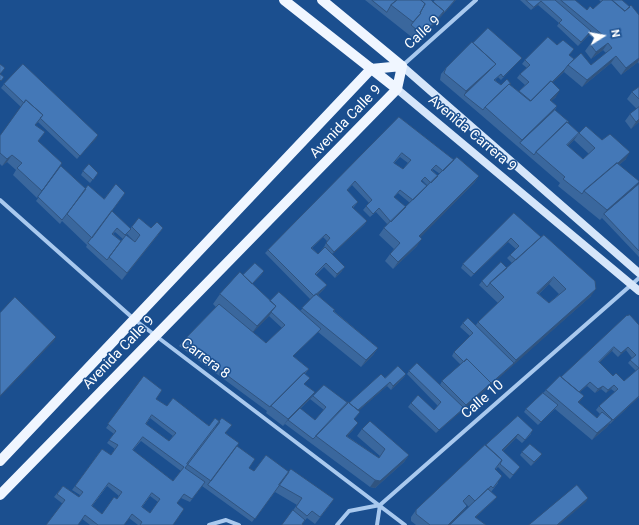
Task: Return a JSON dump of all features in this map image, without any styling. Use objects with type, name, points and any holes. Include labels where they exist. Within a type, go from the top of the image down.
[{"type":"main road","name":"Avenida Carrera 9","points":[[284,0],[397,89]]},
{"type":"main road","name":"Avenida Carrera 9","points":[[322,0],[402,66]]},
{"type":"main road","name":"Avenida Calle 9","points":[[0,460],[372,69],[402,66],[397,89],[0,495]]},
{"type":"street","name":"Calle 9","points":[[402,66],[476,0]]},
{"type":"street","name":"Avenida Carrera 9","points":[[402,66],[639,273]]},
{"type":"street","name":"Avenida Carrera 9","points":[[397,89],[639,291]]},
{"type":"street","name":"Carrera 8","points":[[0,200],[134,320],[405,525]]},
{"type":"street","name":"Calle 10","points":[[380,505],[639,278]]},
{"type":"street","points":[[337,525],[349,511],[380,505],[377,525]]},
{"type":"street","points":[[209,525],[226,520],[239,525]]},
{"type":"building","points":[[372,0],[397,0],[391,5],[387,12]]},
{"type":"building","points":[[397,0],[421,0],[425,4],[421,13],[413,22],[391,5]]},
{"type":"building","points":[[421,0],[431,0],[444,11],[423,35],[411,25],[421,13],[425,4]]},
{"type":"building","points":[[435,0],[455,0],[442,15],[444,11],[433,2]]},
{"type":"building","points":[[526,0],[555,0],[591,31],[581,42],[559,23],[562,20],[541,1],[534,7]]},
{"type":"building","points":[[561,0],[575,0],[587,10],[590,6],[593,9],[603,0],[612,0],[625,11],[631,5],[639,15],[639,58],[626,68],[616,56],[587,80],[568,65],[581,53],[591,65],[612,48],[608,43],[596,52],[590,44],[601,34]]},
{"type":"building","points":[[612,0],[622,0],[630,7],[625,11]]},
{"type":"building","points":[[488,28],[522,58],[503,77],[501,74],[494,80],[501,85],[507,79],[511,84],[509,84],[483,110],[464,95],[496,64],[473,43]]},
{"type":"building","points":[[548,37],[557,45],[563,40],[574,49],[569,55],[574,59],[531,101],[519,91],[529,82],[520,74],[530,65],[525,60]]},
{"type":"building","points":[[472,42],[496,64],[466,91],[444,73],[446,68]]},
{"type":"building","points":[[0,64],[5,68],[0,74]]},
{"type":"building","points":[[23,64],[98,135],[80,156],[40,118],[43,115],[26,100],[24,103],[4,84]]},
{"type":"building","points":[[0,74],[4,77],[1,81],[0,80]]},
{"type":"building","points":[[551,81],[560,90],[550,100],[557,106],[522,140],[485,107],[509,84],[530,101]]},
{"type":"building","points":[[639,87],[639,99],[632,92]]},
{"type":"building","points":[[26,100],[43,115],[35,125],[45,132],[38,141],[62,163],[42,191],[17,168],[22,163],[12,155],[7,159],[0,153],[0,136]]},
{"type":"building","points":[[639,107],[639,119],[636,122],[630,114]]},
{"type":"building","points":[[555,110],[569,122],[567,122],[534,155],[520,143]]},
{"type":"building","points":[[399,117],[454,160],[443,171],[436,165],[431,170],[438,176],[431,183],[425,177],[421,181],[427,186],[413,200],[400,190],[394,197],[406,207],[391,222],[379,208],[373,214],[366,206],[372,200],[355,181],[347,190],[358,202],[352,207],[367,221],[334,252],[326,243],[330,238],[326,234],[311,248],[318,254],[325,247],[345,267],[337,274],[326,263],[315,274],[327,285],[314,296],[268,250]],"holes":[[[402,153],[411,160],[403,169],[394,163]]]},
{"type":"building","points":[[567,122],[579,133],[586,126],[602,140],[610,134],[630,152],[582,194],[563,179],[565,177],[536,152]],"holes":[[[579,133],[595,148],[583,159],[567,145]]]},
{"type":"building","points":[[457,157],[479,176],[419,236],[422,239],[398,262],[390,254],[400,243],[384,228]]},
{"type":"building","points":[[617,163],[639,182],[607,210],[584,191]]},
{"type":"building","points":[[89,164],[98,173],[93,180],[83,171]]},
{"type":"building","points":[[61,166],[86,189],[62,220],[38,197]]},
{"type":"building","points":[[116,184],[125,193],[92,238],[67,214],[88,185],[104,199]]},
{"type":"building","points":[[639,184],[639,251],[604,214]]},
{"type":"building","points":[[112,211],[131,229],[125,235],[117,228],[112,234],[121,241],[107,260],[88,243]]},
{"type":"building","points":[[514,213],[541,237],[516,260],[510,255],[519,246],[511,238],[474,274],[463,264]]},
{"type":"building","points":[[139,218],[151,228],[157,222],[163,228],[127,273],[109,257],[126,235],[135,242],[140,235],[132,227]]},
{"type":"building","points":[[544,235],[595,281],[596,289],[516,360],[478,322],[504,297],[490,283]],"holes":[[[554,277],[566,289],[549,303],[537,293]]]},
{"type":"building","points":[[501,262],[507,268],[487,287],[482,281]]},
{"type":"building","points":[[255,263],[264,271],[252,284],[243,275]]},
{"type":"building","points":[[240,272],[276,306],[257,326],[220,294]]},
{"type":"building","points":[[279,292],[321,329],[293,356],[309,369],[270,407],[182,342],[219,304],[266,343],[285,325],[271,312],[276,306],[270,301]]},
{"type":"building","points":[[316,294],[335,310],[333,311],[378,348],[366,360],[302,308]]},
{"type":"building","points":[[15,297],[56,337],[0,396],[0,313]]},
{"type":"building","points":[[630,315],[639,325],[639,368],[639,396],[613,420],[599,406],[618,389],[614,385],[608,390],[603,386],[598,389],[590,382],[579,392],[561,377],[626,316]],"holes":[[[614,347],[621,353],[628,347],[636,355],[630,360],[639,368],[624,381],[616,373],[613,376],[599,362]]]},
{"type":"building","points":[[468,318],[514,363],[489,385],[491,383],[467,359],[464,362],[454,352],[473,333],[463,323]]},
{"type":"building","points":[[467,359],[491,383],[466,405],[442,381]]},
{"type":"building","points":[[417,363],[464,408],[439,430],[411,403],[418,395],[434,410],[441,402],[409,371]]},
{"type":"building","points":[[398,366],[406,374],[393,386],[390,382],[358,410],[349,403],[381,374],[385,378]]},
{"type":"building","points":[[304,373],[310,378],[304,384],[315,392],[288,419],[271,406]]},
{"type":"building","points":[[144,376],[162,390],[156,399],[167,406],[173,398],[209,426],[215,418],[220,422],[185,468],[205,482],[192,499],[184,494],[177,503],[184,509],[173,525],[140,525],[142,522],[132,514],[124,525],[98,525],[85,515],[78,525],[46,525],[65,500],[57,494],[63,486],[79,497],[83,492],[75,486],[102,449],[111,455],[118,445],[109,440],[116,431],[108,424]],"holes":[[[152,415],[176,433],[169,441],[146,424]],[[143,437],[184,467],[173,481],[133,450]],[[109,483],[122,492],[117,499],[114,497],[102,514],[92,506]],[[152,493],[160,499],[150,513],[142,507]]]},
{"type":"building","points":[[560,376],[584,396],[578,402],[597,418],[602,412],[612,420],[597,433],[546,390]]},
{"type":"building","points":[[324,385],[348,403],[313,439],[288,420],[300,408],[315,420],[326,407],[313,396]]},
{"type":"building","points":[[543,393],[558,405],[541,422],[526,409]]},
{"type":"building","points":[[348,402],[360,412],[354,419],[358,423],[346,436],[379,458],[385,449],[362,429],[370,421],[409,455],[380,481],[375,480],[316,436]]},
{"type":"building","points":[[518,416],[533,430],[525,440],[518,434],[502,450],[520,467],[513,475],[500,464],[502,460],[486,445]]},
{"type":"building","points":[[222,418],[232,425],[225,433],[239,443],[211,481],[187,464]]},
{"type":"building","points":[[530,444],[542,454],[534,462],[522,452]]},
{"type":"building","points":[[485,445],[502,460],[495,469],[502,476],[493,488],[491,486],[475,501],[469,495],[463,501],[467,506],[448,525],[430,525],[416,514],[416,510]]},
{"type":"building","points":[[237,446],[255,459],[249,468],[254,471],[266,455],[289,472],[255,519],[208,485]]},
{"type":"building","points":[[291,469],[334,499],[320,517],[312,511],[307,516],[296,507],[302,498],[279,485]]},
{"type":"building","points":[[577,485],[588,498],[557,525],[529,525]]},
{"type":"building","points":[[488,489],[497,497],[475,517],[486,525],[450,525]]},
{"type":"building","points":[[293,510],[305,520],[302,524],[303,525],[282,525]]}]
